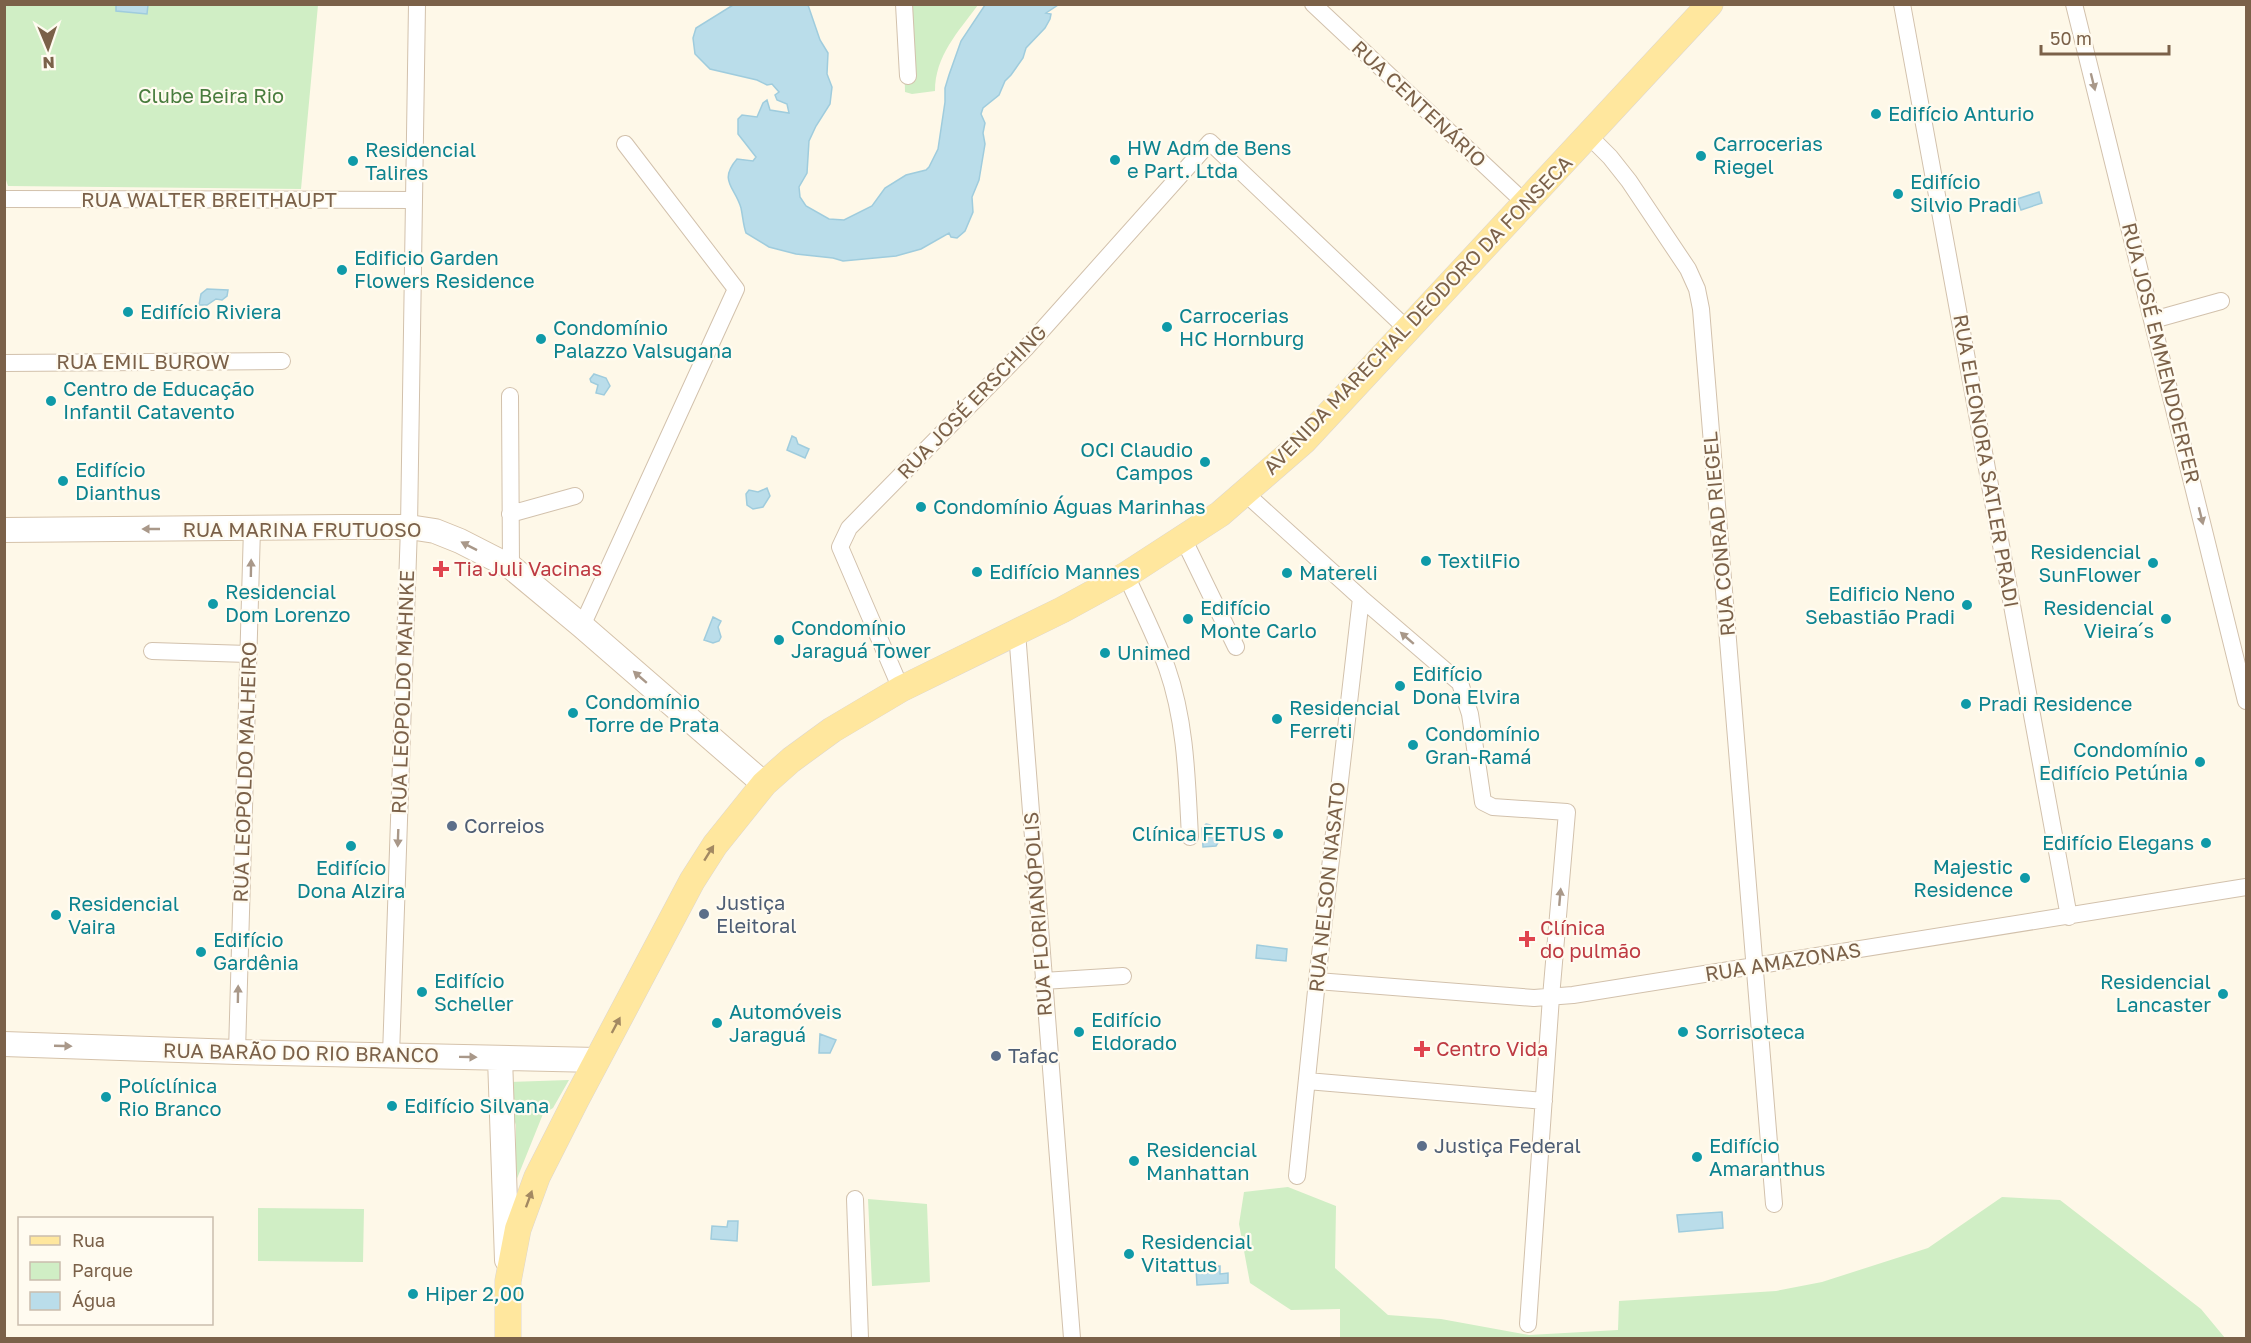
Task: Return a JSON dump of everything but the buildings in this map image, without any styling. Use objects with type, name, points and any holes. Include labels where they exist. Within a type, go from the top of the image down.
[{"type":"main road","name":"AVENIDA MARECHAL DEODORO DA FONSECA","points":[[508,1338],[508,1281],[518,1229],[537,1177],[693,881],[715,845],[764,784],[791,760],[832,730],[901,689],[1126,575],[1220,514],[1304,441],[1710,4]]},
{"type":"street","name":"RUA LEOPOLDO MAHNKE","points":[[391,1055],[409,527],[417,4]]},
{"type":"street","points":[[904,4],[908,76]]},
{"type":"street","name":"RUA CENTENÁRIO","points":[[1313,4],[1525,203]]},
{"type":"street","name":"RUA ELEONORA SATLER PRADI","points":[[1902,4],[2069,917]]},
{"type":"street","name":"RUA JOSÉ EMMENDOERFER","points":[[2074,4],[2247,701]]},
{"type":"street","name":"RUA CONRAD RIEGEL","points":[[1588,136],[1610,157],[1629,181],[1688,268],[1701,309],[1774,1204]]},
{"type":"street","name":"RUA JOSÉ ERSCHING","points":[[901,689],[840,547],[849,528],[1026,348],[1210,142],[1407,329]]},
{"type":"street","points":[[582,626],[736,289],[626,144]]},
{"type":"street","name":"RUA WALTER BREITHAUPT","points":[[4,200],[414,200]]},
{"type":"street","points":[[2153,320],[2221,301]]},
{"type":"street","name":"RUA EMIL BUROW","points":[[4,363],[282,361]]},
{"type":"street","points":[[510,396],[510,567]]},
{"type":"street","points":[[1245,493],[1361,598],[1460,683],[1470,714],[1483,802],[1493,807],[1567,812],[1551,997],[1528,1324]]},
{"type":"street","points":[[510,514],[575,496]]},
{"type":"street","name":"RUA MARINA FRUTUOSO","points":[[4,530],[409,527],[435,531],[510,567],[582,626],[764,784]]},
{"type":"street","name":"RUA LEOPOLDO MALHEIRO","points":[[237,1052],[252,528]]},
{"type":"street","points":[[1183,538],[1236,647]]},
{"type":"street","points":[[1126,575],[1167,668],[1176,701],[1185,750],[1190,837]]},
{"type":"street","name":"RUA NELSON NASATO","points":[[1297,1176],[1361,598]]},
{"type":"street","name":"RUA FLORIANÓPOLIS","points":[[1017,632],[1072,1338]]},
{"type":"street","points":[[152,651],[248,654]]},
{"type":"street","name":"RUA AMAZONAS","points":[[1317,981],[1551,997],[1753,967],[2247,887]]},
{"type":"street","points":[[1043,981],[1123,976]]},
{"type":"street","name":"RUA BARÃO DO RIO BRANCO","points":[[4,1044],[597,1060]]},
{"type":"street","points":[[500,1058],[508,1281]]},
{"type":"street","points":[[1307,1081],[1544,1101]]},
{"type":"street","points":[[855,1199],[860,1338]]},
{"type":"green space","name":"Clube Beira Rio","points":[[5,5],[318,5],[301,189],[8,186],[6,180]]},
{"type":"green space","points":[[903,5],[978,5],[943,56],[936,78],[935,91],[912,94],[905,92]]},
{"type":"green space","points":[[569,1080],[553,1108],[543,1114],[514,1186],[510,1174],[516,1163],[516,1125],[509,1105],[509,1082]]},
{"type":"green space","points":[[1288,1187],[1336,1206],[1335,1268],[1388,1315],[1441,1319],[1529,1335],[1618,1330],[1619,1301],[1776,1291],[1822,1282],[1928,1248],[2002,1197],[2060,1200],[2201,1309],[2225,1338],[1340,1338],[1340,1309],[1291,1310],[1250,1283],[1239,1224],[1244,1192]]},
{"type":"green space","points":[[868,1199],[927,1204],[930,1282],[872,1286]]},
{"type":"green space","points":[[258,1208],[364,1209],[363,1262],[258,1261]]},
{"type":"water","points":[[116,5],[148,5],[147,14],[116,11]]},
{"type":"water","points":[[733,5],[808,5],[820,40],[828,53],[827,74],[832,87],[830,104],[809,141],[807,173],[799,187],[800,197],[806,206],[829,219],[844,220],[872,206],[885,188],[906,175],[926,170],[929,167],[938,149],[945,88],[949,75],[961,41],[985,5],[1058,5],[1046,13],[1051,14],[1045,28],[1026,48],[1023,58],[1005,81],[999,95],[983,108],[981,114],[985,123],[983,133],[985,144],[979,180],[972,197],[973,212],[965,231],[957,238],[951,237],[949,233],[921,249],[896,256],[843,261],[796,254],[769,247],[746,233],[741,208],[728,179],[731,167],[737,159],[753,161],[756,157],[738,134],[738,119],[742,115],[757,117],[763,103],[767,100],[770,110],[789,113],[787,104],[777,100],[775,95],[779,92],[772,84],[767,85],[757,80],[710,69],[695,54],[693,38],[696,28]]},
{"type":"water","points":[[2039,192],[2042,203],[2021,210],[2017,199]]},
{"type":"water","points":[[207,289],[228,290],[227,296],[207,305],[199,305],[201,294]]},
{"type":"water","points":[[594,374],[606,378],[610,386],[604,395],[596,393],[598,385],[590,379]]},
{"type":"water","points":[[792,436],[796,438],[798,444],[809,449],[805,458],[787,450]]},
{"type":"water","points":[[767,488],[770,496],[763,507],[753,509],[747,505],[746,494],[749,490],[758,492]]},
{"type":"water","points":[[713,617],[721,621],[718,627],[721,637],[719,641],[713,643],[704,640]]},
{"type":"water","points":[[1206,824],[1210,825],[1219,841],[1216,846],[1203,847],[1202,828]]},
{"type":"water","points":[[1257,945],[1287,949],[1286,961],[1256,958]]},
{"type":"water","points":[[820,1034],[836,1040],[830,1053],[819,1053]]},
{"type":"water","points":[[1722,1212],[1723,1228],[1679,1232],[1677,1215]]},
{"type":"water","points":[[728,1221],[738,1221],[737,1241],[711,1239],[712,1226],[727,1227]]},
{"type":"water","points":[[1220,1266],[1220,1274],[1228,1273],[1228,1283],[1197,1285],[1196,1268]]},
{"type":"place","name":"Edifício Anturio","points":[[1876,114]]},
{"type":"place","name":"Carrocerias Riegel","points":[[1701,156]]},
{"type":"place","name":"HW Adm de Bens e Part. Ltda","points":[[1115,160]]},
{"type":"place","name":"Residencial Talires","points":[[353,161]]},
{"type":"place","name":"Edifício Silvio Pradi","points":[[1898,194]]},
{"type":"place","name":"Edificio Garden Flowers Residence","points":[[342,270]]},
{"type":"place","name":"Edifício Riviera","points":[[128,312]]},
{"type":"place","name":"Carrocerias HC Hornburg","points":[[1167,327]]},
{"type":"place","name":"Condomínio Palazzo Valsugana","points":[[541,339]]},
{"type":"place","name":"Centro de Educação Infantil Catavento","points":[[51,401]]},
{"type":"place","name":"OCI Claudio Campos","points":[[1205,462]]},
{"type":"place","name":"Edifício Dianthus","points":[[63,481]]},
{"type":"place","name":"Condomínio Águas Marinhas","points":[[921,507]]},
{"type":"place","name":"TextilFio","points":[[1426,561]]},
{"type":"place","name":"Residencial SunFlower","points":[[2153,563]]},
{"type":"place","name":"Tia Juli Vacinas","points":[[441,569]]},
{"type":"place","name":"Edifício Mannes","points":[[977,572]]},
{"type":"place","name":"Matereli","points":[[1287,573]]},
{"type":"place","name":"Residencial Dom Lorenzo","points":[[213,604]]},
{"type":"place","name":"Edificio Neno Sebastião Pradi","points":[[1967,605]]},
{"type":"place","name":"Edifício Monte Carlo","points":[[1188,619]]},
{"type":"place","name":"Residencial Vieira´s","points":[[2166,619]]},
{"type":"place","name":"Condomínio Jaraguá Tower","points":[[779,640]]},
{"type":"place","name":"Unimed","points":[[1105,653]]},
{"type":"place","name":"Edifício Dona Elvira","points":[[1400,686]]},
{"type":"place","name":"Pradi Residence","points":[[1966,704]]},
{"type":"place","name":"Condomínio Torre de Prata","points":[[573,713]]},
{"type":"place","name":"Residencial Ferreti","points":[[1277,719]]},
{"type":"place","name":"Condomínio Gran-Ramá","points":[[1413,745]]},
{"type":"place","name":"Condomínio Edifício Petúnia","points":[[2200,762]]},
{"type":"place","name":"Correios","points":[[452,826]]},
{"type":"place","name":"Clínica FETUS","points":[[1278,834]]},
{"type":"place","name":"Edifício Elegans","points":[[2206,843]]},
{"type":"place","name":"Edifício Dona Alzira","points":[[351,846]]},
{"type":"place","name":"Majestic Residence","points":[[2025,878]]},
{"type":"place","name":"Justiça Eleitoral","points":[[704,914]]},
{"type":"place","name":"Residencial Vaira","points":[[56,915]]},
{"type":"place","name":"Clínica do pulmão","points":[[1527,939]]},
{"type":"place","name":"Edifício Gardênia","points":[[201,952]]},
{"type":"place","name":"Edifício Scheller","points":[[422,992]]},
{"type":"place","name":"Residencial Lancaster","points":[[2223,994]]},
{"type":"place","name":"Automóveis Jaraguá","points":[[717,1023]]},
{"type":"place","name":"Edifício Eldorado","points":[[1079,1032]]},
{"type":"place","name":"Sorrisoteca","points":[[1683,1032]]},
{"type":"place","name":"Centro Vida","points":[[1422,1049]]},
{"type":"place","name":"Tafac","points":[[996,1056]]},
{"type":"place","name":"Políclínica Rio Branco","points":[[106,1097]]},
{"type":"place","name":"Edifício Silvana","points":[[392,1106]]},
{"type":"place","name":"Justiça Federal","points":[[1422,1146]]},
{"type":"place","name":"Edifício Amaranthus","points":[[1697,1157]]},
{"type":"place","name":"Residencial Manhattan","points":[[1134,1161]]},
{"type":"place","name":"Residencial Vitattus","points":[[1129,1254]]},
{"type":"place","name":"Hiper 2,00","points":[[413,1294]]}]
